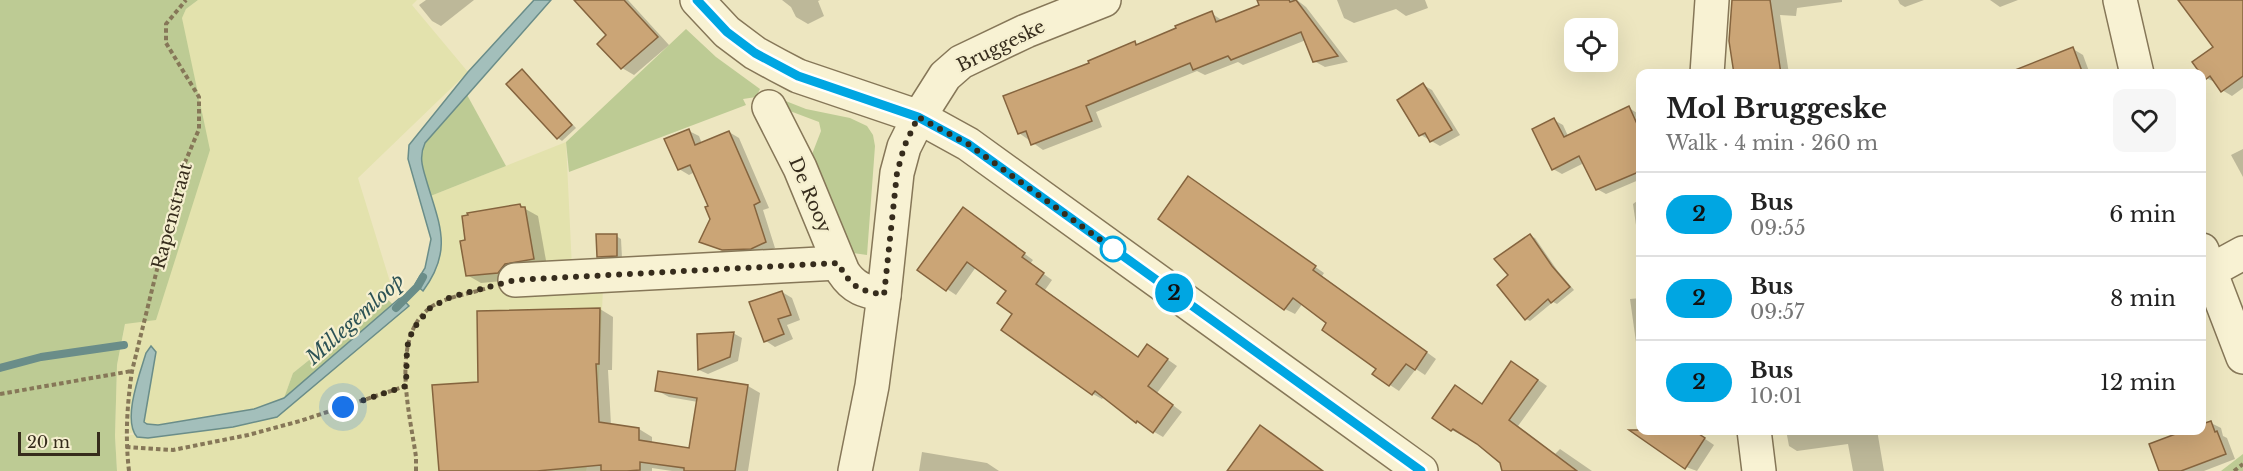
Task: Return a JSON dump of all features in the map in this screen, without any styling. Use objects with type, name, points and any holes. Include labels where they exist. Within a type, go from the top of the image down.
[{"type":"street","points":[[697,0],[727,32],[755,53],[798,76],[918,117],[968,144],[1421,471]]},
{"type":"street","name":"Bruggeske","points":[[918,117],[945,76],[961,62],[1104,0]]},
{"type":"street","points":[[1707,69],[1712,0]]},
{"type":"street","points":[[2120,0],[2136,69]]},
{"type":"street","name":"De Rooy","points":[[769,107],[800,168],[838,263],[850,282],[858,289],[884,295]]},
{"type":"street","points":[[855,471],[872,386],[897,173],[904,147],[918,117]]},
{"type":"street","points":[[2243,253],[2206,261],[2243,357]]},
{"type":"street","points":[[515,280],[838,263]]},
{"type":"street","points":[[1755,435],[1759,471]]},
{"type":"path","name":"Rapenstraat","points":[[129,471],[126,447],[132,371],[181,172],[199,129],[199,97],[165,43],[166,24],[186,0]]},
{"type":"path","points":[[416,471],[406,386],[407,347],[413,329],[430,308],[451,297],[515,280]]},
{"type":"path","points":[[0,394],[132,371]]},
{"type":"path","points":[[126,447],[173,450],[248,435],[300,421],[406,386]]},
{"type":"path","points":[[2234,471],[2243,464]]},
{"type":"green space","points":[[0,0],[198,0],[186,9],[182,18],[210,150],[156,320],[125,324],[117,365],[115,436],[117,471],[0,471]]},
{"type":"green space","points":[[198,0],[417,0],[412,5],[468,72],[358,178],[391,285],[386,298],[293,373],[284,398],[254,409],[158,425],[120,436],[186,430],[279,410],[400,311],[425,282],[433,267],[428,197],[566,142],[572,268],[604,266],[597,420],[586,471],[117,471],[115,436],[117,365],[183,32],[182,17],[186,9]]},
{"type":"green space","points":[[686,29],[716,57],[760,89],[756,97],[743,99],[746,105],[569,172],[566,142]]},
{"type":"green space","points":[[466,93],[506,166],[428,197],[419,162],[422,141]]},
{"type":"green space","points":[[773,96],[806,109],[850,118],[867,126],[873,135],[875,146],[867,255],[846,252],[809,162],[821,131],[819,122],[774,105]]},
{"type":"green space","points":[[386,298],[400,311],[303,392],[284,398],[293,373]]},
{"type":"green space","points":[[2243,454],[2243,471],[2221,471]]},
{"type":"water","points":[[534,0],[551,0],[423,148],[422,165],[439,223],[441,249],[433,276],[423,291],[415,284],[425,268],[431,239],[408,159],[409,145],[468,72]]},
{"type":"water","points":[[401,297],[409,306],[277,417],[233,427],[148,438],[137,437],[131,420],[132,408],[146,353],[151,346],[156,352],[144,422],[147,424],[158,425],[254,409],[284,398]]},
{"type":"building","points":[[574,0],[624,0],[658,37],[621,69],[597,44],[606,35]]},
{"type":"building","points":[[1257,0],[1289,0],[1290,2],[1296,0],[1338,56],[1313,62],[1301,32],[1231,60],[1228,56],[1193,70],[1190,63],[1086,106],[1092,121],[1031,145],[1026,131],[1018,134],[1003,96],[1089,63],[1088,61],[1135,41],[1136,45],[1212,11],[1216,22],[1259,5]]},
{"type":"building","points":[[1732,0],[1770,0],[1780,69],[1733,69],[1729,41]]},
{"type":"building","points":[[2178,0],[2243,0],[2243,76],[2221,92],[2210,76],[2206,79],[2206,69],[2197,69],[2192,62],[2213,47]]},
{"type":"building","points":[[2073,47],[2081,69],[2018,69]]},
{"type":"building","points":[[522,69],[572,125],[557,139],[506,84]]},
{"type":"building","points":[[1423,83],[1452,130],[1430,142],[1425,133],[1419,136],[1397,100]]},
{"type":"building","points":[[1629,106],[1636,122],[1636,173],[1596,190],[1579,156],[1552,170],[1532,129],[1554,118],[1564,137]]},
{"type":"building","points":[[689,129],[695,145],[729,131],[760,202],[754,205],[766,242],[751,249],[722,250],[699,242],[710,219],[705,207],[708,206],[690,165],[678,170],[664,139]]},
{"type":"building","points":[[1188,176],[1316,266],[1313,270],[1427,352],[1415,370],[1406,364],[1389,386],[1372,374],[1376,369],[1322,330],[1326,323],[1293,298],[1284,310],[1158,219]]},
{"type":"building","points":[[520,204],[521,207],[525,207],[534,259],[505,264],[498,273],[466,276],[460,241],[465,240],[462,216],[468,215],[467,213]]},
{"type":"building","points":[[963,207],[1025,253],[1022,257],[1044,273],[1036,284],[1138,357],[1147,344],[1168,359],[1148,386],[1173,405],[1153,433],[1137,421],[1136,423],[1095,391],[1092,395],[1001,330],[1012,314],[997,303],[1006,291],[967,262],[946,291],[917,270]]},
{"type":"building","points":[[596,234],[617,234],[617,256],[597,257]]},
{"type":"building","points":[[1530,234],[1570,287],[1551,303],[1548,299],[1525,320],[1497,285],[1508,275],[1494,259]]},
{"type":"building","points":[[782,291],[791,315],[778,319],[784,334],[764,342],[749,302]]},
{"type":"building","points":[[600,308],[599,364],[596,364],[599,422],[639,428],[639,440],[689,448],[697,398],[655,391],[658,371],[748,385],[735,471],[684,471],[684,468],[640,462],[640,470],[627,471],[601,471],[601,465],[537,471],[439,471],[432,385],[478,382],[477,311]]},
{"type":"building","points":[[734,332],[730,357],[698,370],[697,334]]},
{"type":"building","points":[[1511,361],[1538,380],[1509,420],[1577,471],[1502,471],[1500,463],[1477,444],[1432,418],[1455,385],[1482,404]]},
{"type":"building","points":[[2211,421],[2226,454],[2181,471],[2159,471],[2149,444],[2173,435],[2206,435],[2206,423]]},
{"type":"building","points":[[1260,425],[1323,471],[1227,471]]},
{"type":"building","points":[[1636,435],[1700,435],[1705,438],[1685,469]]},
{"type":"waterway","name":"Millegemloop","points":[[396,308],[418,286],[423,277]]},
{"type":"waterway","name":"Millegemloop","points":[[0,368],[41,357],[124,345]]},
{"type":"bus line","name":"2","points":[[697,0],[727,32],[755,53],[798,76],[918,117],[968,144],[1421,471]]},
{"type":"route","points":[[343,407],[406,386],[407,347],[413,329],[430,308],[451,297],[515,280],[838,263],[850,282],[858,289],[884,295],[897,173],[904,147],[918,117],[968,144],[1116,251],[1113,249]]}]
